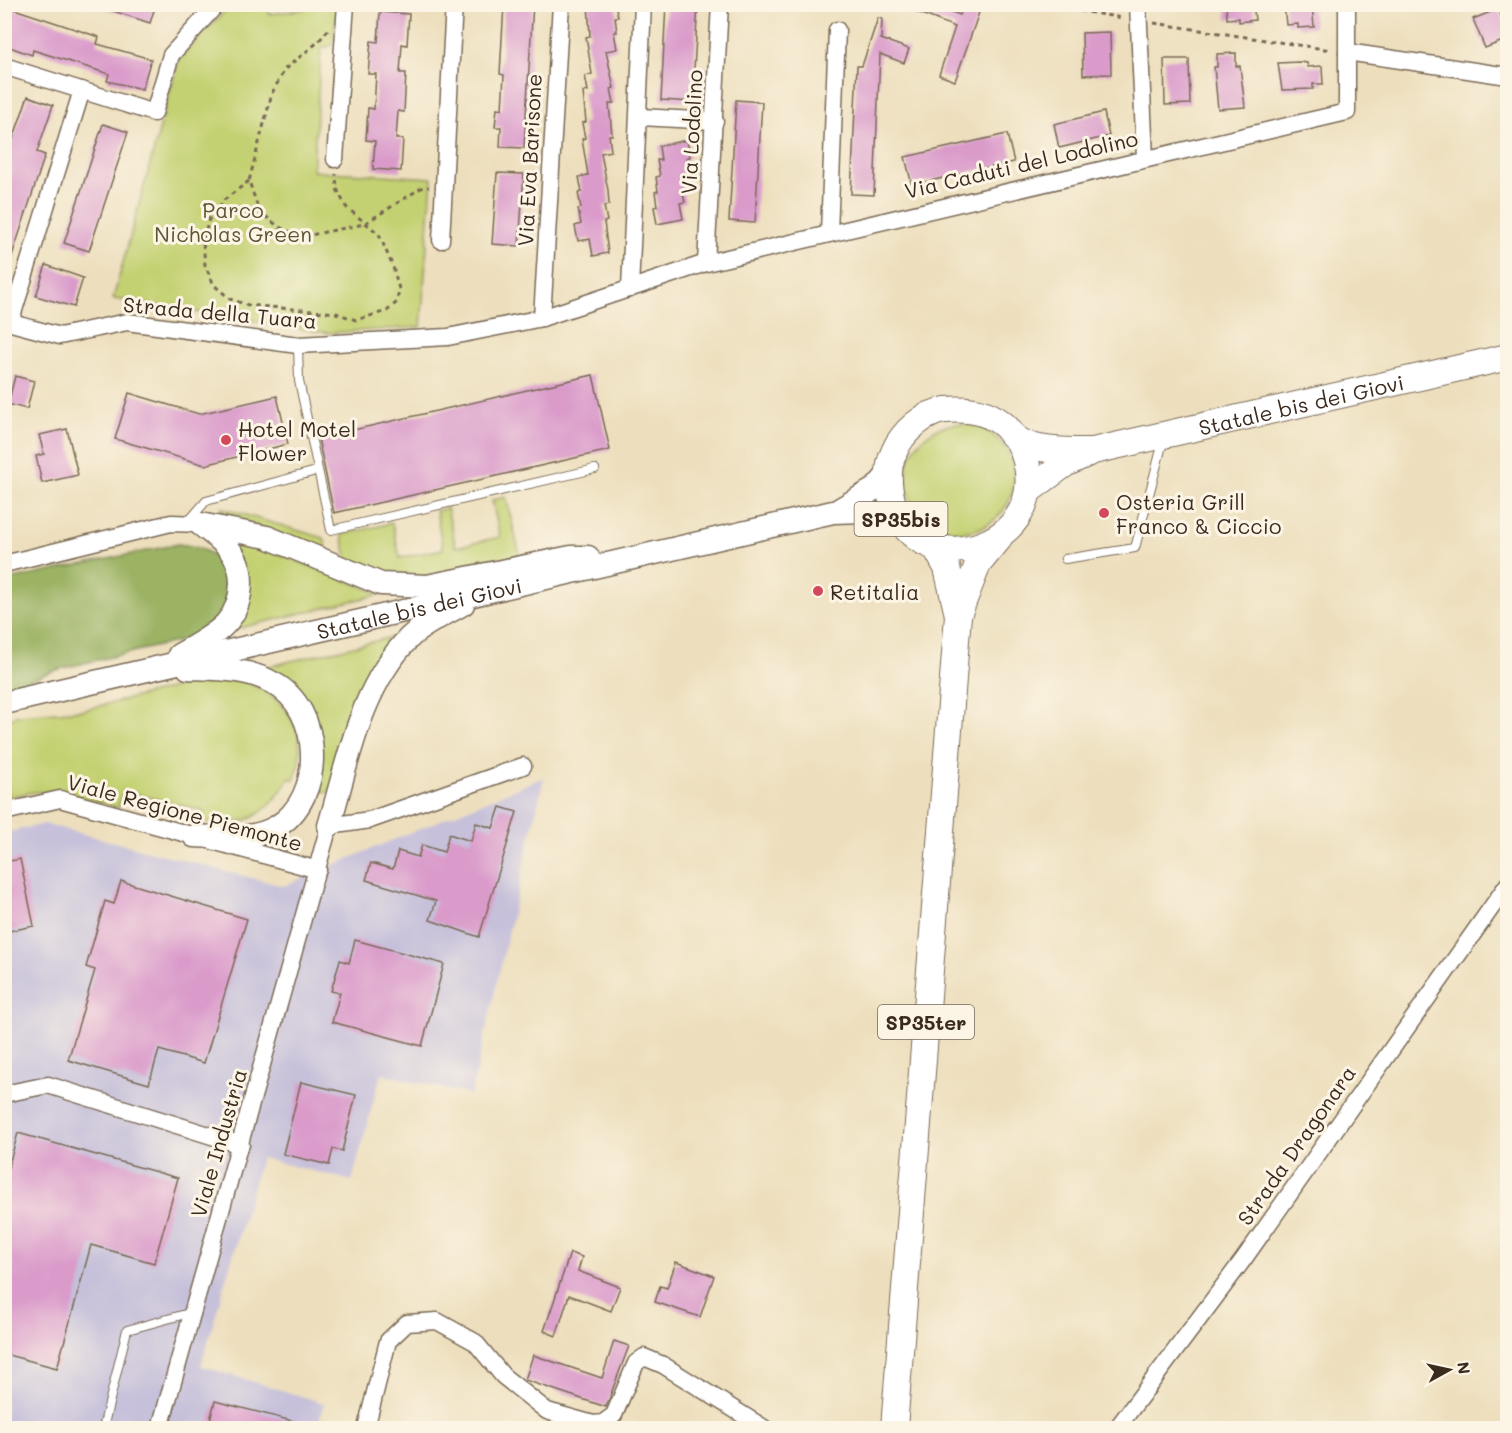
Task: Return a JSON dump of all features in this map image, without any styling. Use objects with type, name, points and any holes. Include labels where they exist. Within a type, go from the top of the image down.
[{"type":"main road","name":"Statale bis dei Giovi","points":[[1028,491],[1065,464],[1093,451],[1508,357]]},
{"type":"main road","name":"Statale bis dei Giovi","points":[[963,409],[984,413],[1003,424],[1017,440],[1026,456],[1028,491],[1023,509],[1014,524],[1000,537],[980,547],[958,550],[935,546],[917,536],[902,521],[889,490],[889,473],[894,452],[905,433],[922,419],[942,411],[963,409]]},
{"type":"main road","name":"Statale bis dei Giovi","points":[[1017,440],[1066,451],[1093,451]]},
{"type":"main road","name":"Statale bis dei Giovi","points":[[833,512],[861,499],[876,488],[889,473]]},
{"type":"main road","name":"Statale bis dei Giovi","points":[[4,703],[833,512],[866,511],[902,521]]},
{"type":"main road","points":[[193,524],[267,537],[381,584],[427,586],[572,557],[638,558]]},
{"type":"main road","points":[[159,667],[207,639],[228,623],[237,611],[241,596],[241,576],[237,562],[228,548],[193,524]]},
{"type":"main road","name":"SP35ter","points":[[894,1428],[958,615],[978,564],[1000,537]]},
{"type":"main road","name":"SP35ter","points":[[935,546],[947,568],[958,615]]},
{"type":"main road","points":[[329,826],[367,700],[384,668],[410,637],[480,594]]},
{"type":"main road","points":[[159,667],[231,670],[254,674],[275,683],[289,694],[303,711],[310,734],[308,787],[315,806],[329,826]]},
{"type":"main road","points":[[194,836],[240,837],[277,826],[293,811],[308,787]]},
{"type":"street","points":[[4,66],[154,113],[171,55],[217,4]]},
{"type":"street","points":[[335,159],[346,4]]},
{"type":"street","points":[[441,240],[454,4]]},
{"type":"street","name":"Via Eva Barisone","points":[[542,318],[561,4]]},
{"type":"street","points":[[630,289],[640,117],[643,4]]},
{"type":"street","name":"Via Lodolino","points":[[706,263],[720,4]]},
{"type":"street","points":[[1138,4],[1145,158]]},
{"type":"street","points":[[1347,4],[1345,52],[1508,76]]},
{"type":"street","points":[[830,233],[837,30]]},
{"type":"street","name":"Via Caduti del Lodolino","points":[[706,263],[1347,112],[1345,52]]},
{"type":"street","name":"Strada della Tuara","points":[[82,90],[7,322],[60,336],[127,322],[298,345],[448,337],[542,318],[706,263]]},
{"type":"street","points":[[640,117],[715,121]]},
{"type":"street","points":[[4,564],[171,524],[193,524]]},
{"type":"street","points":[[329,826],[370,820],[523,766]]},
{"type":"street","name":"Viale Regione Piemonte","points":[[4,812],[60,799],[318,870]]},
{"type":"street","name":"Viale Industria","points":[[160,1428],[329,826]]},
{"type":"street","name":"Strada Dragonara","points":[[1117,1428],[1243,1260],[1508,884]]},
{"type":"street","points":[[4,1094],[48,1085],[241,1145]]},
{"type":"street","points":[[366,1428],[388,1341],[407,1323],[437,1321],[475,1342],[503,1376],[547,1411],[593,1424],[603,1423],[614,1415],[636,1363],[644,1357],[663,1365],[764,1428]]},
{"type":"lane","points":[[298,345],[299,381],[316,471],[331,530],[595,469]]},
{"type":"lane","points":[[1065,559],[1135,548],[1165,435]]},
{"type":"lane","points":[[193,524],[206,501],[316,471]]},
{"type":"lane","points":[[103,1428],[127,1330],[193,1312]]},
{"type":"path","points":[[1062,8],[1127,19]]},
{"type":"path","points":[[330,20],[328,29],[318,42],[285,69],[272,93],[249,181],[259,211],[279,227],[301,237],[364,224],[421,188],[431,187]]},
{"type":"path","points":[[1148,22],[1345,52]]},
{"type":"path","points":[[249,181],[224,200],[209,219],[203,241],[205,265],[214,285],[230,299],[248,305],[336,313],[356,320],[387,311],[397,302],[399,289],[379,234],[346,207],[337,189],[335,159]]},
{"type":"shaded area","points":[[544,777],[471,1095],[381,1074],[352,1181],[261,1158],[201,1366],[324,1403],[317,1428],[5,1428],[4,833],[45,824],[283,886]]},
{"type":"green space","name":"Parco Nicholas Green","points":[[231,5],[268,5],[269,14],[305,9],[304,5],[338,5],[332,45],[321,49],[313,171],[432,178],[421,327],[328,333],[113,299],[179,59]]},
{"type":"green space","points":[[960,424],[981,428],[998,440],[1010,457],[1014,478],[1010,499],[998,516],[981,528],[960,532],[939,528],[922,516],[910,499],[906,478],[910,457],[922,440],[939,428]]},
{"type":"green space","points":[[506,497],[521,560],[537,559],[395,580],[348,561],[342,535],[392,523],[400,558],[443,549],[436,511],[447,508],[456,547],[500,537],[492,500]]},
{"type":"green space","points":[[222,508],[324,538],[327,551],[220,513]]},
{"type":"green space","points":[[221,531],[381,594],[236,629],[242,614]]},
{"type":"green space","points":[[178,544],[193,546],[205,551],[215,557],[221,565],[227,585],[224,613],[188,639],[59,669],[5,689],[4,581]]},
{"type":"green space","points":[[396,636],[329,792],[324,792],[317,785],[314,735],[262,668]]},
{"type":"green space","points":[[222,676],[259,688],[274,698],[286,710],[295,725],[299,741],[299,760],[294,780],[289,778],[273,801],[253,817],[230,824],[202,821],[204,811],[123,791],[118,808],[52,792],[9,797],[7,782],[5,782],[5,719],[20,715],[83,710]]},
{"type":"building","points":[[101,4],[156,4],[150,23],[101,7]]},
{"type":"building","points":[[504,4],[533,4],[524,148],[500,147],[501,127],[495,127],[497,108],[502,109],[504,75],[500,74]]},
{"type":"building","points":[[588,4],[615,4],[618,17],[615,17],[617,32],[614,32],[617,49],[606,51],[614,88],[611,89],[614,103],[609,104],[611,151],[601,153],[608,190],[609,205],[604,206],[607,221],[604,222],[608,253],[593,256],[590,239],[578,241],[575,226],[581,224],[578,193],[582,192],[579,177],[588,175],[582,139],[585,138],[582,123],[586,122],[583,92],[588,91],[585,76],[592,74],[586,37],[590,36]]},
{"type":"building","points":[[666,4],[698,4],[692,102],[661,100]]},
{"type":"building","points":[[896,4],[930,4],[960,15],[964,4],[982,4],[955,81],[939,75],[955,27]]},
{"type":"building","points":[[1226,4],[1253,4],[1255,20],[1239,22],[1239,18],[1227,19]]},
{"type":"building","points":[[1284,4],[1312,4],[1314,27],[1298,28],[1298,24],[1286,25]]},
{"type":"building","points":[[8,7],[99,37],[97,44],[151,59],[142,89],[107,81],[109,74],[33,50],[32,55],[4,45],[4,17]]},
{"type":"building","points":[[1498,9],[1508,31],[1508,39],[1485,48],[1473,19]]},
{"type":"building","points":[[380,12],[409,14],[407,45],[402,44],[400,73],[406,73],[404,112],[398,111],[396,139],[403,139],[401,171],[373,169],[375,141],[366,140],[368,108],[374,109],[376,74],[368,74],[371,41],[378,42]]},
{"type":"building","points":[[878,18],[882,19],[881,39],[909,49],[904,63],[880,54],[874,195],[851,194],[857,66],[862,66]]},
{"type":"building","points":[[1110,32],[1111,74],[1083,75],[1082,33]]},
{"type":"building","points":[[1236,53],[1236,66],[1240,66],[1245,107],[1218,109],[1214,67],[1217,67],[1217,54]]},
{"type":"building","points":[[1164,59],[1189,59],[1190,104],[1165,105]]},
{"type":"building","points":[[1278,63],[1307,63],[1308,67],[1322,66],[1323,84],[1313,84],[1313,89],[1282,90]]},
{"type":"building","points":[[28,96],[53,105],[37,152],[45,155],[8,268],[4,268],[4,165]]},
{"type":"building","points":[[736,100],[762,102],[755,223],[729,221]]},
{"type":"building","points":[[1104,112],[1109,136],[1059,148],[1054,124]]},
{"type":"building","points":[[103,124],[128,132],[89,251],[64,243]]},
{"type":"building","points":[[1007,134],[1014,162],[912,185],[905,157]]},
{"type":"building","points":[[687,140],[690,157],[686,158],[688,172],[684,173],[687,188],[682,189],[685,202],[680,203],[683,219],[657,224],[654,207],[657,206],[655,192],[658,191],[656,177],[660,176],[657,160],[661,160],[659,146]]},
{"type":"building","points":[[497,173],[524,174],[519,246],[492,244]]},
{"type":"building","points":[[46,265],[83,278],[74,307],[36,296]]},
{"type":"building","points":[[593,375],[610,450],[334,513],[318,438]]},
{"type":"building","points":[[15,376],[34,381],[27,409],[8,404]]},
{"type":"building","points":[[129,393],[199,414],[277,396],[288,444],[205,465],[115,439]]},
{"type":"building","points":[[67,429],[78,475],[42,483],[36,456],[44,454],[39,435]]},
{"type":"building","points":[[500,807],[517,812],[479,937],[430,920],[436,901],[366,880],[371,863],[393,869],[398,851],[418,857],[422,845],[444,852],[449,834],[471,841],[476,823],[493,828]]},
{"type":"building","points":[[20,859],[34,926],[4,932],[4,862]]},
{"type":"building","points":[[121,881],[247,919],[204,1063],[159,1050],[149,1084],[68,1060],[95,970],[86,967],[105,901],[114,904]]},
{"type":"building","points":[[355,940],[444,964],[422,1046],[332,1022],[340,993],[331,991],[340,960],[349,963]]},
{"type":"building","points":[[301,1082],[356,1095],[342,1151],[333,1149],[329,1165],[283,1154]]},
{"type":"building","points":[[18,1133],[178,1178],[154,1263],[91,1245],[57,1368],[4,1354],[4,1182]]},
{"type":"building","points":[[570,1253],[582,1257],[578,1271],[620,1287],[611,1311],[569,1295],[556,1336],[544,1331]]},
{"type":"building","points":[[676,1262],[714,1276],[700,1317],[655,1302],[660,1286],[667,1288]]},
{"type":"building","points":[[614,1341],[629,1346],[606,1407],[525,1380],[533,1355],[602,1378]]},
{"type":"building","points":[[215,1401],[304,1424],[303,1428],[208,1428]]},
{"type":"place","name":"Hotel Motel Flower","points":[[226,440]]},
{"type":"place","name":"Osteria Grill Franco & Ciccio","points":[[1104,513]]},
{"type":"place","name":"Retitalia","points":[[818,591]]}]
